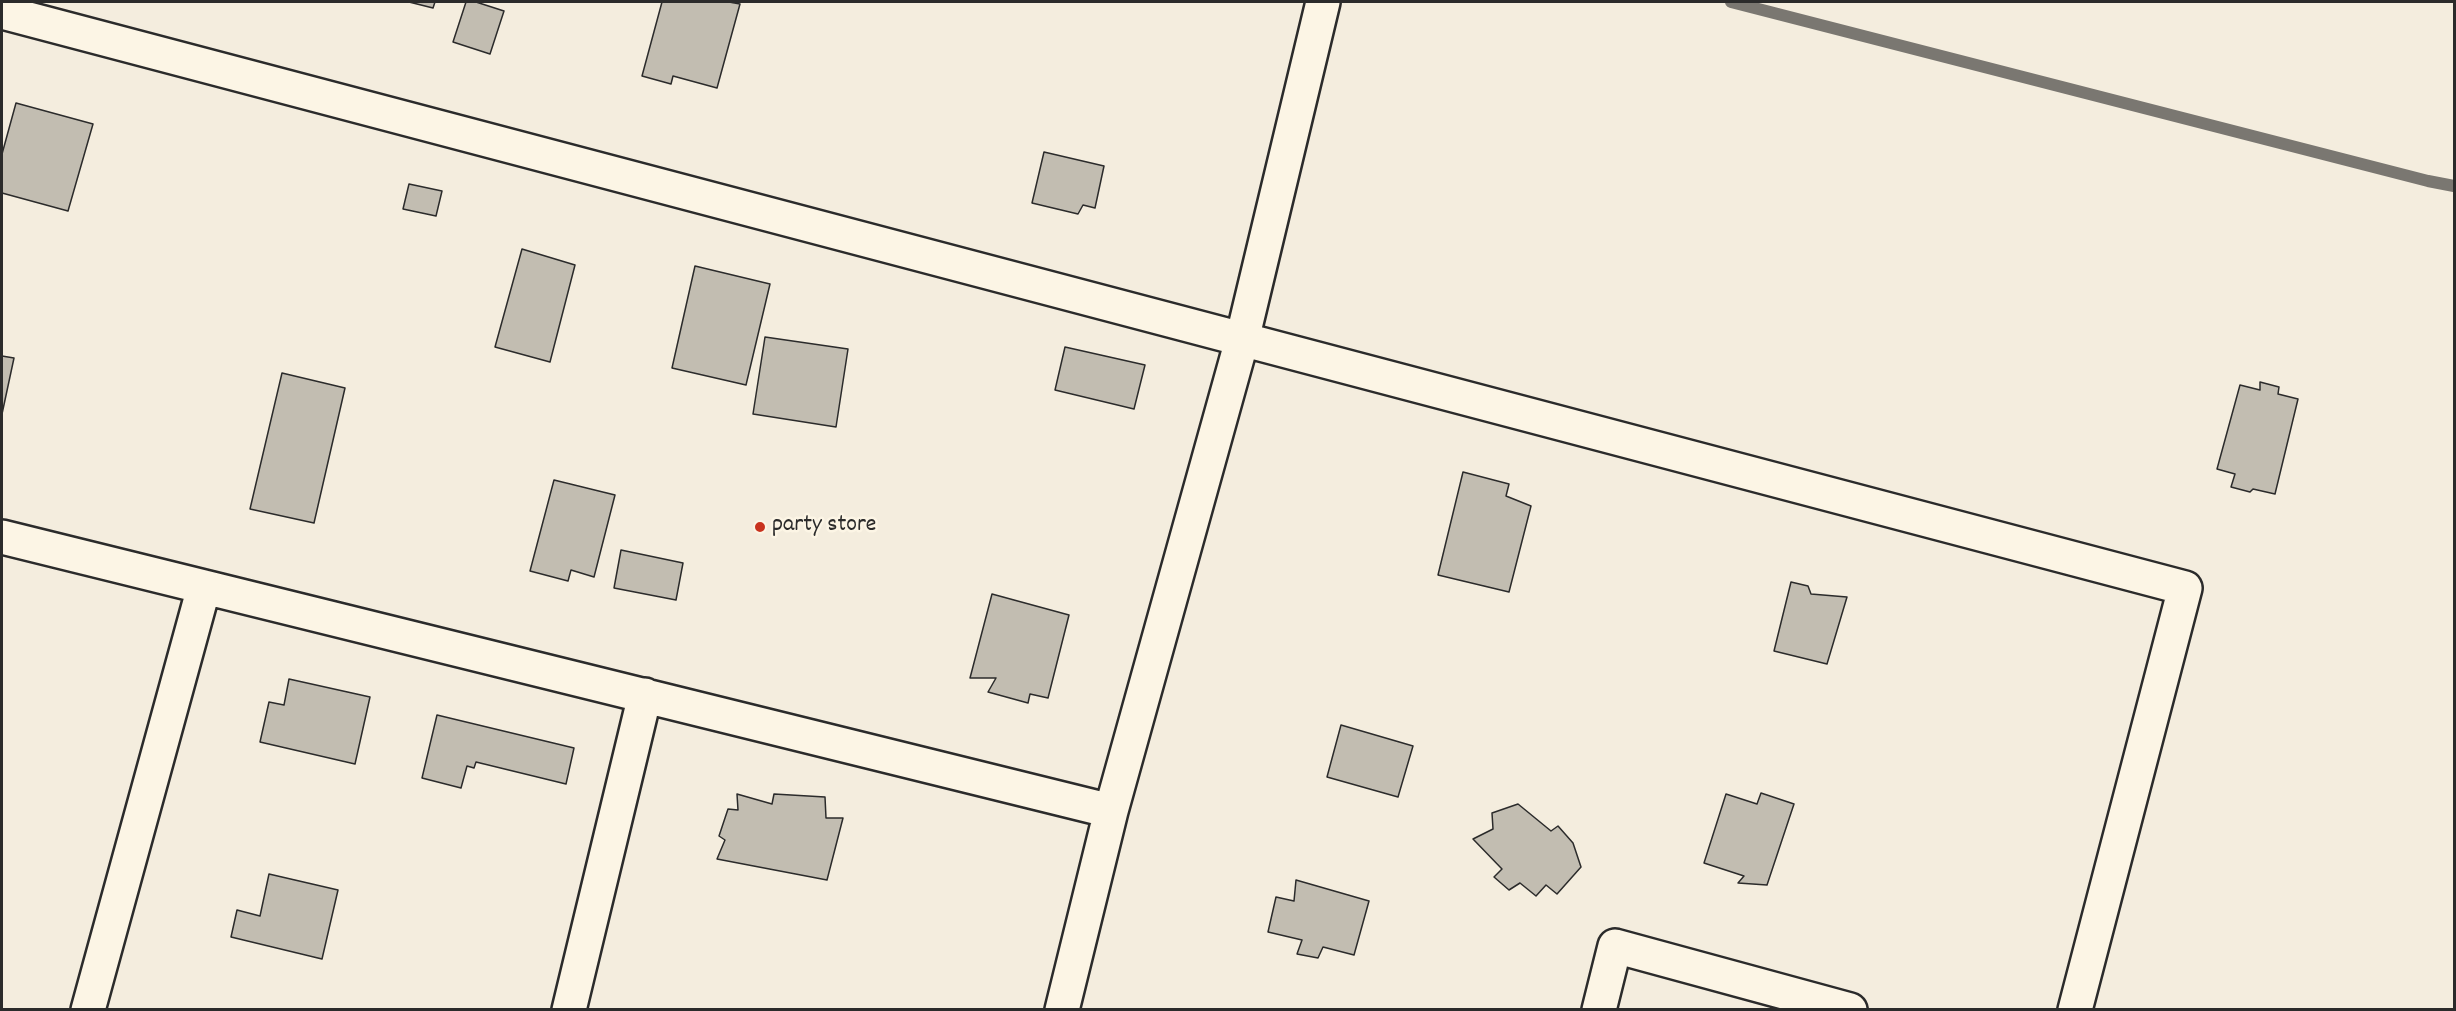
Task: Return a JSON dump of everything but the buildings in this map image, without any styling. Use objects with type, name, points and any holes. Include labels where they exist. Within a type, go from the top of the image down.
[{"type":"street","points":[[1062,1010],[1111,811],[1242,340],[1323,2]]},
{"type":"street","points":[[2,12],[2185,588],[2075,1010]]},
{"type":"street","points":[[2,537],[1111,811]]},
{"type":"street","points":[[88,1010],[204,587]]},
{"type":"street","points":[[569,1010],[645,695]]},
{"type":"street","points":[[1599,1010],[1615,946],[1850,1010]]},
{"type":"waterway","points":[[1731,2],[2454,186]]},
{"type":"place","name":"party store","points":[[760,527]]}]
